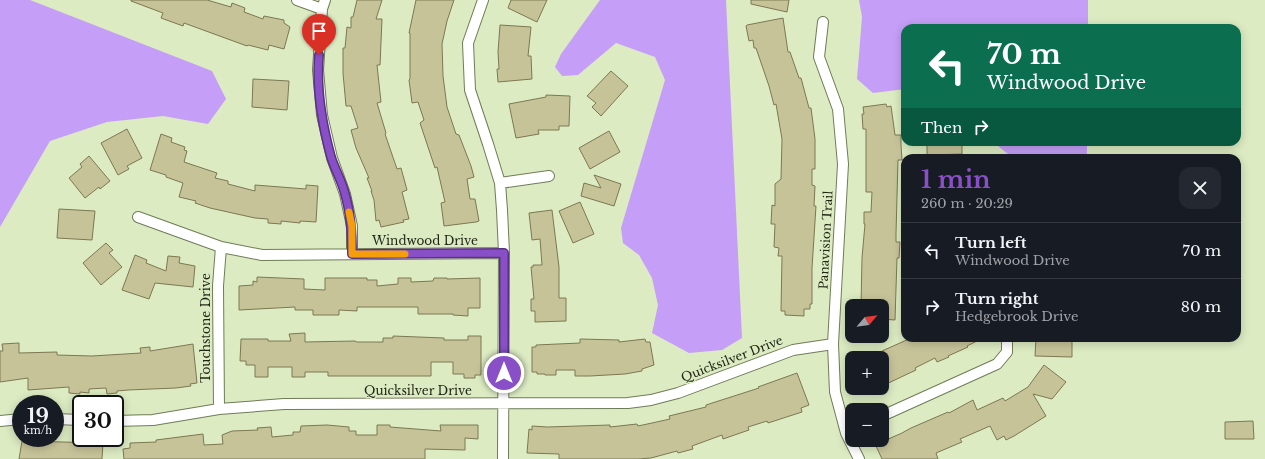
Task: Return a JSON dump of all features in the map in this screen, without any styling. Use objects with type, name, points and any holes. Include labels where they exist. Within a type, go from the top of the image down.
[{"type":"street","points":[[297,0],[324,5],[318,70],[322,115],[332,158],[345,194],[352,226],[352,254]]},
{"type":"street","points":[[484,0],[468,43],[470,90],[500,183],[504,253],[503,459]]},
{"type":"street","name":"Panavision Trail","points":[[823,22],[819,58],[838,109],[842,164],[833,344],[835,392],[845,420]]},
{"type":"street","points":[[500,183],[549,176]]},
{"type":"street","name":"Windwood Drive","points":[[138,217],[221,247],[262,255],[504,253]]},
{"type":"street","name":"Touchstone Drive","points":[[220,409],[218,286],[221,247]]},
{"type":"street","points":[[889,413],[997,364],[1007,352],[1007,342]]},
{"type":"street","name":"Quicksilver Drive","points":[[124,421],[153,420],[220,409],[284,404],[628,403],[651,400],[678,393],[793,350],[833,344]]},
{"type":"street","points":[[0,421],[12,420]]},
{"type":"street","name":"Panavision Trail","points":[[855,447],[859,459]]},
{"type":"shaded area","points":[[0,0],[30,0],[212,71],[226,99],[208,124],[163,116],[107,122],[50,141],[0,227]]},
{"type":"shaded area","points":[[600,0],[726,0],[742,338],[722,350],[689,353],[652,333],[658,305],[652,278],[639,255],[623,243],[621,228],[665,80],[655,57],[616,43],[578,75],[562,76],[555,67],[561,54]]},
{"type":"shaded area","points":[[859,0],[1088,0],[1088,24],[901,24],[901,90],[873,93],[857,79],[862,17]]},
{"type":"shaded area","points":[[998,146],[1087,146],[1087,154],[1008,154]]},
{"type":"building","points":[[131,0],[207,0],[231,7],[232,3],[245,8],[244,12],[263,19],[264,16],[284,20],[284,23],[290,27],[284,49],[269,45],[268,50],[247,46],[184,23],[183,26],[161,18],[163,13]]},
{"type":"building","points":[[357,0],[382,0],[376,19],[382,19],[380,65],[377,65],[381,102],[377,103],[386,133],[385,134],[397,169],[401,168],[407,190],[402,192],[409,219],[403,220],[404,222],[381,227],[379,220],[376,221],[374,200],[367,178],[369,178],[356,148],[351,130],[358,128],[351,106],[346,106],[343,73],[343,48],[345,48],[347,27],[351,28],[351,17],[353,17]]},
{"type":"building","points":[[416,0],[454,0],[447,21],[442,44],[443,76],[447,107],[456,134],[459,135],[474,177],[467,179],[470,199],[475,199],[479,221],[476,222],[444,226],[441,203],[445,202],[437,167],[435,168],[420,123],[424,120],[418,102],[412,103],[409,80],[409,33]]},
{"type":"building","points":[[511,0],[547,0],[537,22],[508,8]]},
{"type":"building","points":[[751,0],[789,0],[787,12],[751,4]]},
{"type":"building","points":[[783,18],[788,52],[790,52],[799,78],[801,78],[809,108],[811,108],[815,139],[815,169],[812,169],[812,185],[815,186],[814,206],[816,206],[812,268],[812,304],[810,304],[810,309],[804,309],[804,316],[785,315],[785,311],[781,311],[782,256],[778,256],[779,248],[774,247],[775,224],[771,224],[772,205],[775,206],[775,184],[781,179],[782,139],[776,104],[774,105],[756,48],[754,48],[753,40],[749,41],[746,26]]},
{"type":"building","points":[[500,25],[531,27],[528,56],[531,56],[532,79],[498,82],[497,69],[499,69],[498,52]]},
{"type":"building","points":[[611,71],[628,86],[601,116],[592,107],[596,103],[587,96]]},
{"type":"building","points":[[253,79],[289,81],[287,110],[252,107]]},
{"type":"building","points":[[546,95],[570,96],[569,126],[559,126],[559,130],[538,130],[539,134],[516,138],[509,104],[546,97]]},
{"type":"building","points":[[886,104],[887,107],[891,106],[895,135],[901,135],[901,160],[898,160],[896,234],[896,242],[900,242],[899,258],[897,258],[895,320],[889,320],[889,299],[861,299],[862,258],[865,224],[864,212],[871,212],[872,192],[866,192],[866,129],[863,129],[862,114],[864,114],[863,107]]},
{"type":"building","points":[[127,129],[142,158],[127,166],[129,169],[118,175],[101,143]]},
{"type":"building","points":[[609,131],[620,152],[590,169],[579,148]]},
{"type":"building","points":[[161,134],[172,138],[171,142],[185,147],[184,150],[187,151],[184,162],[217,173],[215,178],[228,181],[228,184],[255,191],[255,185],[306,189],[306,185],[318,186],[316,222],[300,221],[300,223],[281,221],[281,224],[268,223],[268,219],[255,218],[210,208],[195,203],[196,201],[179,197],[183,183],[166,177],[166,175],[150,170]]},
{"type":"building","points":[[927,146],[962,146],[962,154],[927,154]]},
{"type":"building","points":[[89,156],[110,181],[100,189],[99,187],[85,198],[69,178],[82,167],[80,164]]},
{"type":"building","points":[[594,175],[621,184],[614,206],[581,196],[584,183],[601,188]]},
{"type":"building","points":[[580,202],[594,234],[573,243],[559,211]]},
{"type":"building","points":[[59,209],[95,211],[92,240],[57,238]]},
{"type":"building","points":[[552,210],[559,267],[559,298],[566,298],[566,321],[535,322],[535,311],[531,311],[531,299],[534,299],[531,267],[533,267],[533,265],[542,265],[540,239],[532,240],[529,213]]},
{"type":"building","points":[[106,243],[113,250],[109,253],[122,267],[101,285],[83,263]]},
{"type":"building","points":[[135,255],[147,260],[146,263],[166,271],[168,256],[180,257],[179,263],[195,266],[193,287],[155,283],[149,299],[122,290]]},
{"type":"building","points":[[257,277],[304,279],[304,289],[325,290],[325,278],[367,278],[367,280],[377,280],[377,286],[398,284],[398,278],[411,278],[411,282],[433,281],[434,278],[480,278],[480,308],[468,308],[468,316],[453,314],[418,314],[418,307],[357,307],[357,311],[339,310],[339,315],[313,315],[313,310],[295,310],[295,307],[239,310],[239,286],[253,285],[253,281],[257,282]]},
{"type":"building","points":[[305,333],[305,342],[383,342],[383,338],[393,338],[393,336],[444,338],[444,340],[468,340],[468,336],[481,336],[481,375],[475,375],[475,378],[464,378],[464,374],[453,374],[453,362],[431,362],[431,376],[328,376],[328,372],[305,372],[305,377],[292,377],[292,367],[268,367],[268,377],[255,377],[255,365],[246,365],[246,361],[240,361],[241,339],[291,341],[289,334]]},
{"type":"building","points":[[580,339],[619,340],[619,342],[645,339],[646,342],[650,342],[654,365],[642,369],[642,371],[625,374],[575,376],[575,370],[556,370],[556,375],[537,374],[537,372],[532,372],[532,347],[536,347],[536,345],[580,343]]},
{"type":"building","points":[[902,342],[975,342],[937,362],[935,358],[915,368],[916,370],[889,383],[889,351],[882,351]]},
{"type":"building","points":[[1036,342],[1072,342],[1072,357],[1035,356]]},
{"type":"building","points":[[19,343],[19,353],[57,352],[57,355],[92,356],[141,353],[140,348],[150,347],[150,351],[193,344],[197,383],[190,384],[191,386],[176,388],[128,390],[107,394],[106,388],[89,389],[89,393],[80,392],[80,394],[69,393],[69,387],[28,390],[28,378],[0,382],[0,351],[3,351],[2,344]]},
{"type":"building","points":[[1044,365],[1066,382],[1052,399],[1033,394],[1046,416],[1006,440],[1004,436],[997,440],[990,426],[960,439],[962,442],[936,453],[938,459],[882,459],[876,447],[889,447],[889,439],[948,412],[949,413],[973,400],[977,410],[1003,398],[1005,401],[1028,387]]},
{"type":"building","points":[[797,373],[809,405],[801,408],[802,412],[768,423],[767,421],[748,427],[749,430],[723,439],[722,435],[692,446],[693,449],[678,453],[677,451],[651,458],[638,459],[559,459],[559,454],[527,453],[529,429],[532,430],[532,426],[610,425],[610,427],[637,424],[638,426],[670,419],[669,416],[706,407],[706,405],[759,388],[758,387]]},
{"type":"building","points":[[1253,421],[1254,439],[1225,439],[1225,422]]},
{"type":"building","points":[[327,425],[349,427],[349,431],[356,431],[356,435],[377,435],[377,425],[390,425],[390,427],[441,431],[440,425],[478,425],[478,439],[465,438],[465,450],[425,449],[425,459],[124,459],[123,449],[130,448],[130,443],[156,442],[156,440],[203,434],[204,445],[223,444],[222,435],[232,431],[258,430],[257,428],[271,427],[272,437],[293,435],[293,432],[300,432],[301,426]]},
{"type":"building","points":[[64,442],[72,442],[72,447],[103,447],[102,459],[19,459],[21,447],[64,447]]},
{"type":"slow traffic","points":[[349,212],[352,226],[352,254],[405,254]]},
{"type":"route","points":[[319,55],[318,70],[322,115],[332,158],[345,194],[352,226],[352,254],[504,253],[504,373]]}]
